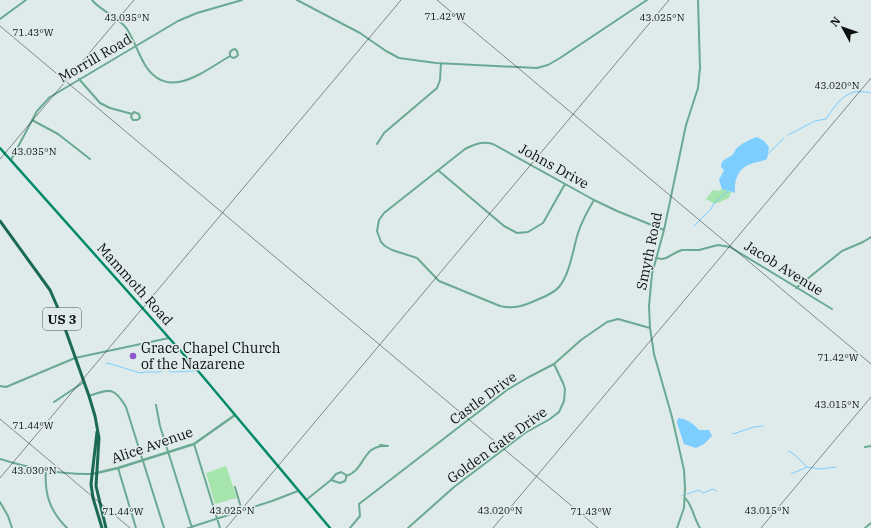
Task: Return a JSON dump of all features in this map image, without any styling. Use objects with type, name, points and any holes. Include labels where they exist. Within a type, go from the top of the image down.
[{"type":"main road","name":"Mammoth Road","points":[[0,148],[169,338],[330,528]]},
{"type":"main road","name":"US 3","points":[[0,221],[50,290],[89,396],[95,416],[97,432],[92,493],[102,528]]},
{"type":"main road","name":"US 3","points":[[94,473],[97,495],[106,528]]},
{"type":"street","points":[[0,18],[26,0]]},
{"type":"street","points":[[92,0],[98,7],[122,23],[145,64],[151,73],[160,80],[171,83],[188,80],[230,56],[229,53],[232,50],[234,49],[238,51],[238,55],[235,58],[230,56]]},
{"type":"street","name":"Morrill Road","points":[[11,160],[40,106],[49,98],[79,79],[189,16],[242,0]]},
{"type":"street","points":[[297,0],[360,33],[394,55],[413,60],[441,63],[520,68],[543,67],[585,42],[648,0]]},
{"type":"street","name":"Smyth Road","points":[[677,528],[683,514],[685,479],[672,417],[654,354],[650,328],[649,306],[652,274],[664,230],[683,138],[700,77],[698,0]]},
{"type":"street","points":[[377,144],[384,133],[437,88],[440,80],[441,63]]},
{"type":"street","points":[[79,79],[100,103],[110,108],[132,114],[134,112],[138,112],[140,116],[139,119],[134,120],[131,117],[132,114]]},
{"type":"street","points":[[32,120],[58,134],[90,159]]},
{"type":"street","name":"Johns Drive","points":[[594,200],[584,216],[564,279],[558,288],[546,296],[528,304],[516,307],[505,307],[438,281],[417,258],[387,248],[381,242],[377,231],[380,217],[384,213],[466,149],[473,145],[485,142],[493,144],[594,200],[664,230]]},
{"type":"street","points":[[439,171],[504,226],[517,233],[528,232],[539,227],[543,223],[565,184]]},
{"type":"street","points":[[796,288],[842,251],[871,237]]},
{"type":"street","name":"Jacob Avenue","points":[[656,258],[666,258],[682,250],[699,250],[718,245],[730,247],[832,309]]},
{"type":"street","name":"Castle Drive","points":[[350,528],[360,516],[359,504],[366,498],[387,484],[508,390],[554,364],[595,330],[612,320],[623,320],[650,328]]},
{"type":"street","points":[[0,386],[6,387],[75,358],[169,338]]},
{"type":"street","name":"Golden Gate Drive","points":[[408,528],[454,487],[525,433],[550,419],[559,412],[564,401],[564,389],[563,383],[554,364]]},
{"type":"street","points":[[54,402],[84,382]]},
{"type":"street","points":[[89,396],[107,390],[119,396],[126,407],[164,528]]},
{"type":"street","points":[[156,405],[160,426],[192,527]]},
{"type":"street","name":"Alice Avenue","points":[[94,473],[118,468],[194,444],[235,415]]},
{"type":"street","points":[[194,444],[220,528]]},
{"type":"street","points":[[346,476],[351,475],[368,453],[380,445]]},
{"type":"street","points":[[864,447],[871,446]]},
{"type":"street","points":[[0,459],[30,468],[94,473]]},
{"type":"street","points":[[118,468],[136,528]]},
{"type":"street","points":[[46,470],[48,501],[55,514],[67,528]]},
{"type":"street","points":[[306,500],[331,480],[336,474],[341,472],[346,476]]},
{"type":"street","points":[[331,480],[342,483],[346,480],[346,476]]},
{"type":"street","points":[[234,487],[242,511]]},
{"type":"street","points":[[188,528],[286,497],[298,491]]},
{"type":"street","points":[[685,498],[689,501],[694,517],[700,528]]},
{"type":"street","points":[[0,502],[8,516],[12,528]]},
{"type":"street","points":[[865,528],[871,523]]},
{"type":"green space","points":[[722,189],[731,192],[729,198],[715,204],[706,199],[713,190],[719,191]]},
{"type":"green space","points":[[226,466],[237,498],[215,504],[206,473]]},
{"type":"water","points":[[757,137],[764,141],[769,147],[767,159],[750,164],[741,170],[737,177],[735,193],[722,189],[719,180],[724,170],[721,167],[723,161],[732,155],[741,144]]},
{"type":"water","points":[[678,418],[690,422],[699,430],[709,430],[712,436],[704,444],[696,448],[684,444],[677,423]]},
{"type":"waterway","points":[[788,135],[815,121],[826,119],[845,96],[854,92],[871,93]]},
{"type":"waterway","points":[[767,155],[784,138]]},
{"type":"waterway","points":[[694,226],[711,209],[714,203],[729,190]]},
{"type":"waterway","points":[[106,364],[108,363],[140,373],[160,372],[165,368],[171,372],[194,371]]},
{"type":"waterway","points":[[733,434],[754,427],[763,426]]},
{"type":"waterway","points":[[789,451],[807,467]]},
{"type":"waterway","points":[[791,474],[807,467],[821,469],[836,467]]},
{"type":"waterway","points":[[687,494],[699,490],[703,493],[713,489],[717,491]]},
{"type":"place","name":"Grace Chapel Church of the Nazarene","points":[[133,356]]}]
